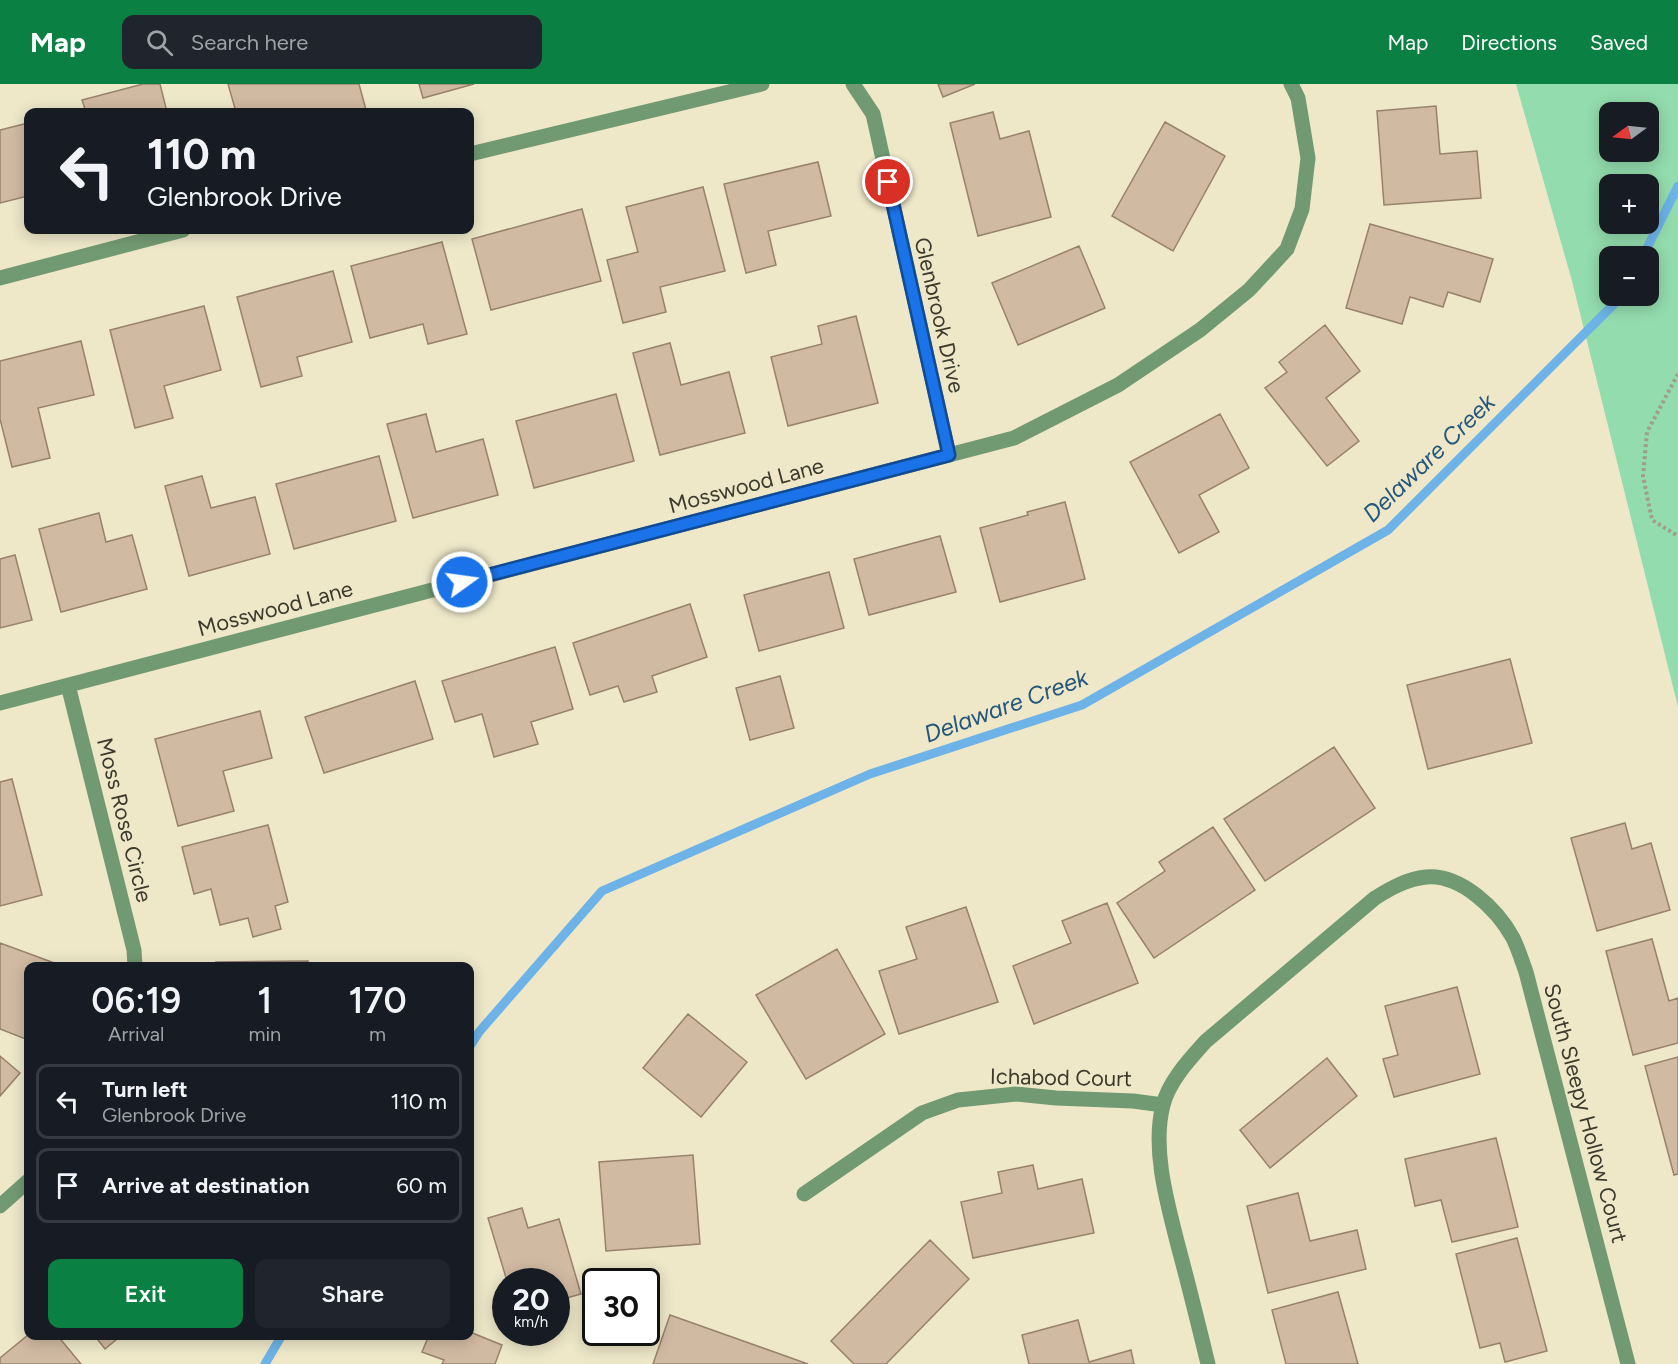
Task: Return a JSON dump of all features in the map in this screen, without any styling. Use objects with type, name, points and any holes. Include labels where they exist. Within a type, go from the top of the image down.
[{"type":"street","points":[[474,153],[762,84]]},
{"type":"street","name":"Glenbrook Drive","points":[[853,84],[873,114],[949,455]]},
{"type":"street","name":"Mosswood Lane","points":[[0,703],[1014,438],[1118,385],[1200,330],[1249,290],[1287,249],[1302,209],[1308,158],[1298,98],[1291,84]]},
{"type":"street","points":[[0,278],[168,234]]},
{"type":"street","name":"Moss Rose Circle","points":[[68,685],[134,950],[135,962]]},
{"type":"street","name":"South Sleepy Hollow Court","points":[[1163,1105],[1171,1086],[1186,1063],[1206,1041],[1375,898],[1408,881],[1428,877],[1446,879],[1469,889],[1489,904],[1512,937],[1526,972],[1628,1364]]},
{"type":"street","name":"Ichabod Court","points":[[804,1194],[922,1113],[958,1100],[1016,1094],[1163,1105]]},
{"type":"street","points":[[1163,1105],[1160,1136],[1166,1196],[1208,1364]]},
{"type":"street","points":[[0,1206],[24,1185]]},
{"type":"path","points":[[1678,374],[1647,432],[1643,476],[1652,520],[1678,536]]},
{"type":"green space","points":[[1516,84],[1678,84],[1678,707],[1572,281]]},
{"type":"building","points":[[143,84],[160,84],[166,108],[85,108],[82,100]]},
{"type":"building","points":[[228,84],[359,84],[365,108],[235,108]]},
{"type":"building","points":[[419,84],[474,84],[423,98]]},
{"type":"building","points":[[938,84],[975,84],[943,97]]},
{"type":"building","points":[[1436,106],[1440,154],[1477,151],[1481,198],[1384,205],[1377,111]]},
{"type":"building","points":[[993,112],[1000,139],[1029,131],[1051,217],[978,236],[950,123]]},
{"type":"building","points":[[1165,122],[1225,156],[1173,251],[1112,216]]},
{"type":"building","points":[[24,124],[24,197],[0,203],[0,130]]},
{"type":"building","points":[[818,162],[831,216],[768,231],[776,265],[746,273],[724,184]]},
{"type":"building","points":[[703,187],[725,271],[660,287],[666,312],[623,323],[607,260],[638,252],[626,207]]},
{"type":"building","points":[[582,209],[601,281],[491,310],[472,239]]},
{"type":"building","points":[[1370,224],[1493,259],[1480,302],[1448,292],[1443,307],[1410,297],[1402,324],[1346,308]]},
{"type":"building","points":[[442,242],[467,334],[428,344],[423,324],[370,338],[351,266]]},
{"type":"building","points":[[1079,246],[1105,308],[1018,345],[992,283]]},
{"type":"building","points":[[333,271],[352,342],[297,357],[302,376],[261,387],[237,297]]},
{"type":"building","points":[[204,306],[221,370],[164,386],[173,418],[135,428],[110,330]]},
{"type":"building","points":[[856,316],[878,403],[788,426],[771,357],[822,344],[818,326]]},
{"type":"building","points":[[1325,325],[1360,371],[1326,398],[1359,441],[1327,466],[1265,388],[1287,372],[1279,362]]},
{"type":"building","points":[[81,341],[94,395],[38,408],[50,458],[12,467],[0,419],[0,361]]},
{"type":"building","points":[[670,343],[681,385],[729,372],[745,433],[660,455],[633,353]]},
{"type":"building","points":[[616,394],[634,461],[534,488],[516,421]]},
{"type":"building","points":[[426,414],[436,452],[483,439],[498,495],[413,518],[387,424]]},
{"type":"building","points":[[1220,414],[1249,468],[1199,495],[1219,532],[1179,553],[1130,462]]},
{"type":"building","points":[[379,456],[396,521],[294,549],[276,484]]},
{"type":"building","points":[[202,476],[211,508],[255,497],[270,554],[189,576],[165,486]]},
{"type":"building","points":[[1065,502],[1085,579],[1000,602],[980,528]]},
{"type":"building","points":[[99,513],[106,542],[132,535],[147,589],[61,612],[39,529]]},
{"type":"building","points":[[940,536],[956,592],[869,615],[854,559]]},
{"type":"building","points":[[15,555],[32,620],[0,628],[0,559]]},
{"type":"building","points":[[829,572],[844,628],[759,651],[744,595]]},
{"type":"building","points":[[690,604],[707,657],[652,676],[657,692],[624,702],[618,686],[590,695],[573,643]]},
{"type":"building","points":[[555,647],[573,709],[531,722],[538,744],[494,757],[482,714],[455,722],[442,681]]},
{"type":"building","points":[[1510,659],[1532,743],[1428,769],[1407,685]]},
{"type":"building","points":[[780,676],[794,728],[750,740],[736,688]]},
{"type":"building","points":[[415,681],[433,739],[324,773],[305,717]]},
{"type":"building","points":[[260,711],[272,758],[223,771],[234,811],[178,826],[155,739]]},
{"type":"building","points":[[1334,747],[1375,808],[1265,881],[1224,819]]},
{"type":"building","points":[[12,779],[42,895],[0,906],[0,782]]},
{"type":"building","points":[[1625,823],[1632,849],[1651,843],[1670,910],[1597,931],[1571,838]]},
{"type":"building","points":[[268,825],[288,902],[275,906],[281,929],[253,937],[248,918],[220,925],[211,889],[194,894],[182,847]]},
{"type":"building","points":[[1213,827],[1255,890],[1154,958],[1117,903],[1165,871],[1159,862]]},
{"type":"building","points":[[1107,903],[1138,983],[1034,1024],[1013,966],[1071,943],[1062,921]]},
{"type":"building","points":[[966,907],[998,1002],[899,1034],[879,971],[917,959],[906,927]]},
{"type":"building","points":[[1652,939],[1669,1001],[1678,998],[1678,1043],[1633,1055],[1606,951]]},
{"type":"building","points":[[0,943],[52,962],[24,962],[24,1038],[0,1029]]},
{"type":"building","points":[[837,949],[885,1034],[806,1079],[756,995]]},
{"type":"building","points":[[308,961],[308,962],[216,962]]},
{"type":"building","points":[[1457,987],[1480,1074],[1394,1097],[1383,1059],[1398,1055],[1385,1006]]},
{"type":"building","points":[[688,1014],[747,1062],[701,1117],[643,1068]]},
{"type":"building","points":[[0,1056],[20,1073],[0,1096]]},
{"type":"building","points":[[1678,1057],[1678,1174],[1674,1175],[1645,1066]]},
{"type":"building","points":[[1327,1058],[1357,1096],[1270,1168],[1240,1130]]},
{"type":"building","points":[[1496,1138],[1518,1227],[1452,1242],[1441,1200],[1415,1206],[1405,1159]]},
{"type":"building","points":[[693,1155],[700,1244],[606,1251],[599,1162]]},
{"type":"building","points":[[1033,1165],[1038,1189],[1082,1179],[1094,1233],[973,1258],[961,1202],[1002,1193],[998,1172]]},
{"type":"building","points":[[1298,1193],[1310,1241],[1357,1230],[1366,1269],[1268,1293],[1247,1206]]},
{"type":"building","points":[[522,1208],[528,1228],[559,1219],[581,1294],[570,1297],[570,1268],[503,1268],[488,1218]]},
{"type":"building","points":[[1517,1238],[1547,1351],[1505,1362],[1500,1343],[1480,1348],[1456,1254]]},
{"type":"building","points":[[930,1240],[969,1279],[886,1364],[854,1364],[831,1341]]},
{"type":"building","points":[[1338,1292],[1358,1364],[1286,1364],[1272,1310]]},
{"type":"building","points":[[670,1315],[808,1364],[653,1364]]},
{"type":"building","points":[[1078,1320],[1089,1362],[1131,1350],[1134,1364],[1029,1364],[1022,1335]]},
{"type":"building","points":[[474,1334],[492,1341],[492,1346],[502,1346],[495,1364],[442,1364],[444,1360],[422,1352],[427,1340],[474,1340]]},
{"type":"building","points":[[24,1338],[61,1340],[81,1364],[0,1364],[0,1358]]},
{"type":"building","points":[[98,1340],[116,1340],[105,1349]]},
{"type":"waterway","name":"Delaware Creek","points":[[1648,246],[1678,186]]},
{"type":"waterway","name":"Delaware Creek","points":[[474,1040],[602,891],[870,774],[1082,705],[1388,530],[1612,306]]},
{"type":"waterway","name":"Delaware Creek","points":[[265,1364],[279,1340]]},
{"type":"route","points":[[462,582],[949,455],[888,182]]}]
